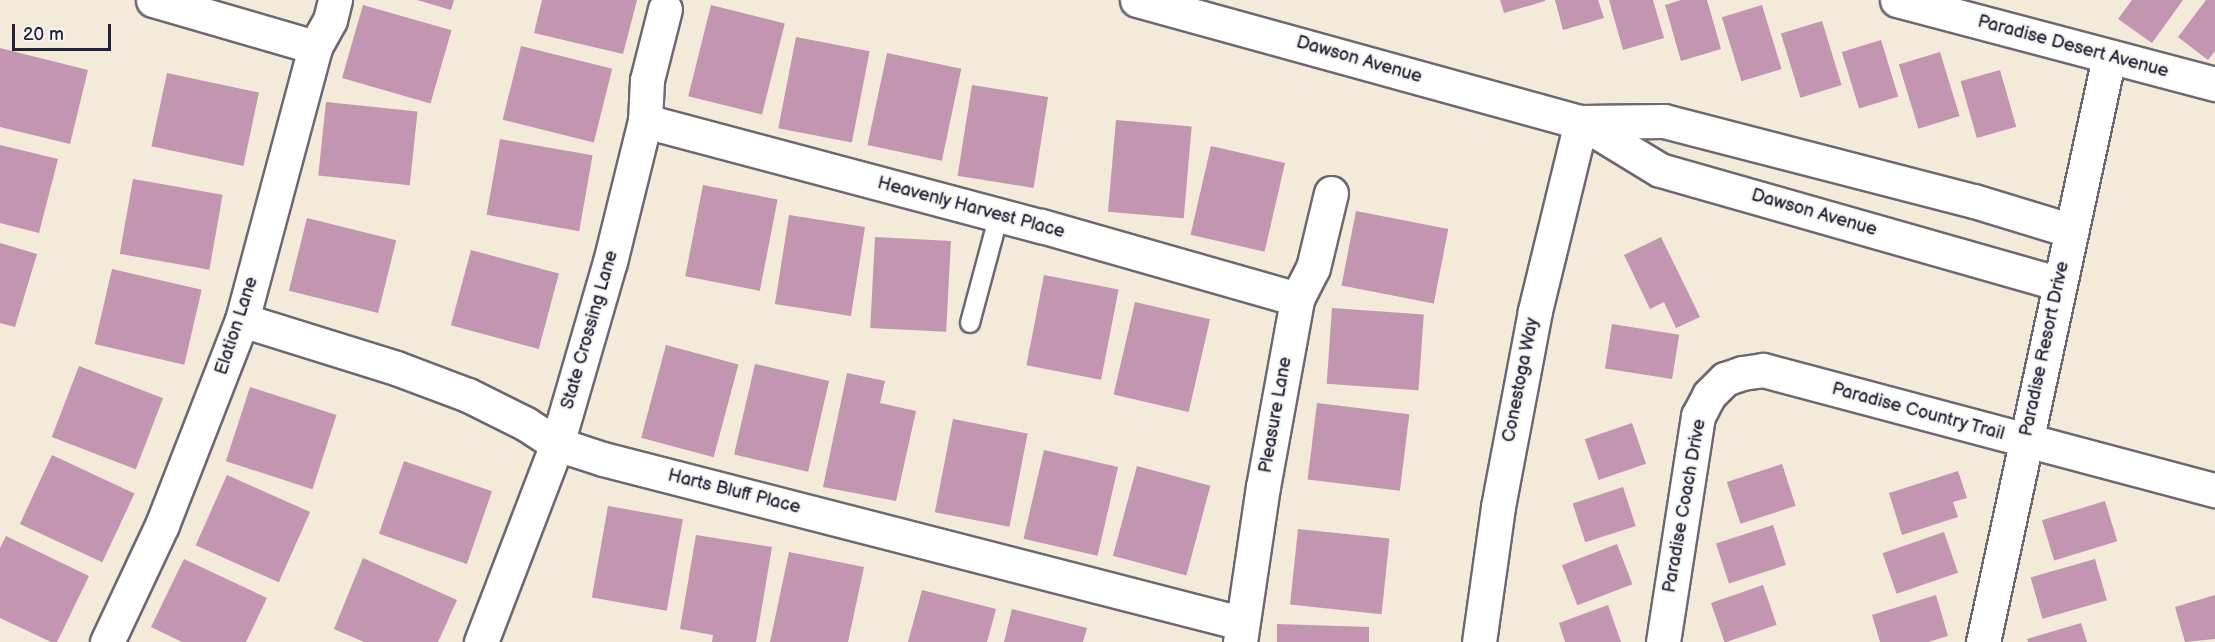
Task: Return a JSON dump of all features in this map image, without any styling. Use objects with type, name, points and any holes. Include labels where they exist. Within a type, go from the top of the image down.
[{"type":"street","points":[[153,0],[315,48]]},
{"type":"street","name":"Elation Lane","points":[[107,642],[162,525],[242,320],[315,48],[330,20],[335,0]]},
{"type":"street","name":"Dawson Avenue","points":[[1137,0],[1581,122],[1660,170],[2058,283]]},
{"type":"street","name":"Paradise Desert Avenue","points":[[1897,0],[1973,9],[2109,57],[2215,84]]},
{"type":"street","name":"State Crossing Lane","points":[[481,642],[557,444],[610,262],[645,120],[647,80],[665,9]]},
{"type":"street","name":"Paradise Resort Drive","points":[[1983,642],[2058,283],[2072,231],[2109,57]]},
{"type":"street","name":"Heavenly Harvest Place","points":[[645,120],[1297,298]]},
{"type":"street","name":"Dawson Avenue","points":[[1581,122],[1664,121],[1974,201],[2072,231]]},
{"type":"street","name":"Conestoga Way","points":[[1479,642],[1498,507],[1535,311],[1581,122]]},
{"type":"street","name":"Pleasure Lane","points":[[1240,632],[1297,298],[1313,268],[1331,193]]},
{"type":"street","name":"Harts Bluff Place","points":[[242,320],[396,368],[468,395],[526,424],[557,444],[614,462],[1240,632]]},
{"type":"street","name":"Paradise Country Trail","points":[[1725,379],[1763,370],[2215,490]]},
{"type":"street","name":"Paradise Coach Drive","points":[[1664,642],[1698,416],[1709,395],[1725,379]]},
{"type":"lane","points":[[969,323],[999,215]]},
{"type":"building","points":[[417,0],[454,0],[451,10]]},
{"type":"building","points":[[542,0],[637,0],[623,54],[534,33]]},
{"type":"building","points":[[1500,0],[1545,0],[1545,1],[1504,13]]},
{"type":"building","points":[[1555,0],[1598,0],[1604,18],[1563,30]]},
{"type":"building","points":[[1609,0],[1653,0],[1664,38],[1623,50]]},
{"type":"building","points":[[1681,0],[1707,0],[1721,49],[1681,61],[1665,5]]},
{"type":"building","points":[[2132,0],[2183,0],[2152,43],[2118,19]]},
{"type":"building","points":[[2206,0],[2215,0],[2215,51],[2208,60],[2178,37]]},
{"type":"building","points":[[363,5],[451,30],[430,103],[342,78]]},
{"type":"building","points":[[711,5],[785,23],[762,115],[688,96]]},
{"type":"building","points":[[1762,5],[1782,69],[1741,81],[1722,17]]},
{"type":"building","points":[[1822,21],[1842,85],[1800,98],[1781,34]]},
{"type":"building","points":[[796,37],[870,51],[852,143],[778,128]]},
{"type":"building","points":[[1881,40],[1898,96],[1859,108],[1842,52]]},
{"type":"building","points":[[521,46],[612,69],[594,142],[503,120]]},
{"type":"building","points":[[0,48],[88,70],[70,144],[0,127]]},
{"type":"building","points":[[1940,52],[1960,116],[1918,129],[1899,65]]},
{"type":"building","points":[[887,53],[961,69],[942,161],[867,145]]},
{"type":"building","points":[[2000,70],[2016,127],[1977,138],[1961,81]]},
{"type":"building","points":[[167,73],[259,93],[243,166],[151,146]]},
{"type":"building","points":[[972,85],[1048,97],[1034,188],[958,176]]},
{"type":"building","points":[[326,102],[417,112],[410,185],[318,176]]},
{"type":"building","points":[[1116,120],[1192,127],[1184,218],[1108,212]]},
{"type":"building","points":[[500,139],[593,155],[579,231],[487,215]]},
{"type":"building","points":[[0,145],[58,159],[39,233],[0,223]]},
{"type":"building","points":[[1211,146],[1285,163],[1265,252],[1191,235]]},
{"type":"building","points":[[133,179],[223,195],[209,270],[120,254]]},
{"type":"building","points":[[703,185],[778,200],[760,291],[685,276]]},
{"type":"building","points":[[1356,211],[1448,229],[1434,304],[1341,286]]},
{"type":"building","points":[[789,215],[865,227],[851,316],[775,304]]},
{"type":"building","points":[[307,218],[396,240],[378,313],[289,291]]},
{"type":"building","points":[[875,237],[951,241],[946,332],[870,328]]},
{"type":"building","points":[[1661,237],[1700,317],[1676,328],[1664,302],[1650,309],[1624,255]]},
{"type":"building","points":[[0,243],[37,254],[15,327],[0,323]]},
{"type":"building","points":[[471,250],[559,274],[539,349],[451,325]]},
{"type":"building","points":[[112,269],[202,290],[184,365],[95,344]]},
{"type":"building","points":[[1044,275],[1119,290],[1101,380],[1026,365]]},
{"type":"building","points":[[1135,302],[1210,319],[1189,412],[1114,395]]},
{"type":"building","points":[[1332,308],[1424,314],[1418,390],[1327,384]]},
{"type":"building","points":[[1612,324],[1679,335],[1672,379],[1605,368]]},
{"type":"building","points":[[666,345],[738,364],[714,457],[641,438]]},
{"type":"building","points":[[755,364],[829,381],[808,472],[734,455]]},
{"type":"building","points":[[79,366],[163,398],[136,469],[52,437]]},
{"type":"building","points":[[847,373],[885,381],[880,403],[916,411],[896,501],[823,487]]},
{"type":"building","points":[[250,387],[337,415],[312,489],[226,461]]},
{"type":"building","points":[[1317,403],[1409,414],[1400,491],[1308,479]]},
{"type":"building","points":[[953,419],[1028,434],[1009,527],[935,512]]},
{"type":"building","points":[[1632,423],[1646,464],[1599,480],[1585,439]]},
{"type":"building","points":[[1044,450],[1118,467],[1098,556],[1024,539]]},
{"type":"building","points":[[52,455],[134,493],[102,562],[20,524]]},
{"type":"building","points":[[404,461],[492,491],[467,564],[379,534]]},
{"type":"building","points":[[1782,464],[1796,506],[1740,524],[1727,482]]},
{"type":"building","points":[[1137,466],[1210,486],[1186,576],[1113,556]]},
{"type":"building","points":[[1958,471],[1967,498],[1953,502],[1958,517],[1902,535],[1889,493]]},
{"type":"building","points":[[227,475],[310,512],[279,582],[196,545]]},
{"type":"building","points":[[1623,487],[1636,526],[1585,542],[1573,503]]},
{"type":"building","points":[[2105,501],[2117,541],[2054,560],[2042,520]]},
{"type":"building","points":[[608,506],[683,519],[667,611],[592,598]]},
{"type":"building","points":[[1773,525],[1786,565],[1729,583],[1716,544]]},
{"type":"building","points":[[1298,529],[1389,539],[1382,614],[1290,605]]},
{"type":"building","points":[[1944,532],[1958,573],[1897,594],[1883,553]]},
{"type":"building","points":[[696,535],[772,547],[756,642],[712,642],[713,635],[680,629]]},
{"type":"building","points":[[6,536],[89,576],[57,642],[51,642],[0,618],[0,548]]},
{"type":"building","points":[[1617,544],[1632,584],[1577,605],[1562,565]]},
{"type":"building","points":[[789,552],[864,567],[848,642],[770,642]]},
{"type":"building","points":[[363,558],[457,600],[438,642],[364,642],[334,629]]},
{"type":"building","points":[[184,559],[267,598],[246,642],[182,642],[151,627]]},
{"type":"building","points":[[2095,559],[2107,600],[2042,619],[2031,577]]},
{"type":"building","points":[[1763,585],[1777,625],[1724,642],[1711,603]]},
{"type":"building","points":[[922,590],[996,609],[987,642],[908,642]]},
{"type":"building","points":[[1936,595],[1948,636],[1928,642],[1880,642],[1872,615]]},
{"type":"building","points":[[2215,595],[2215,639],[2185,642],[2175,607]]},
{"type":"building","points":[[1608,605],[1621,642],[1565,642],[1559,623]]},
{"type":"building","points":[[1012,609],[1087,628],[1083,642],[1004,642]]},
{"type":"building","points":[[2081,623],[2087,642],[2028,642],[2027,639]]},
{"type":"building","points":[[1277,624],[1369,627],[1369,642],[1277,642]]}]
